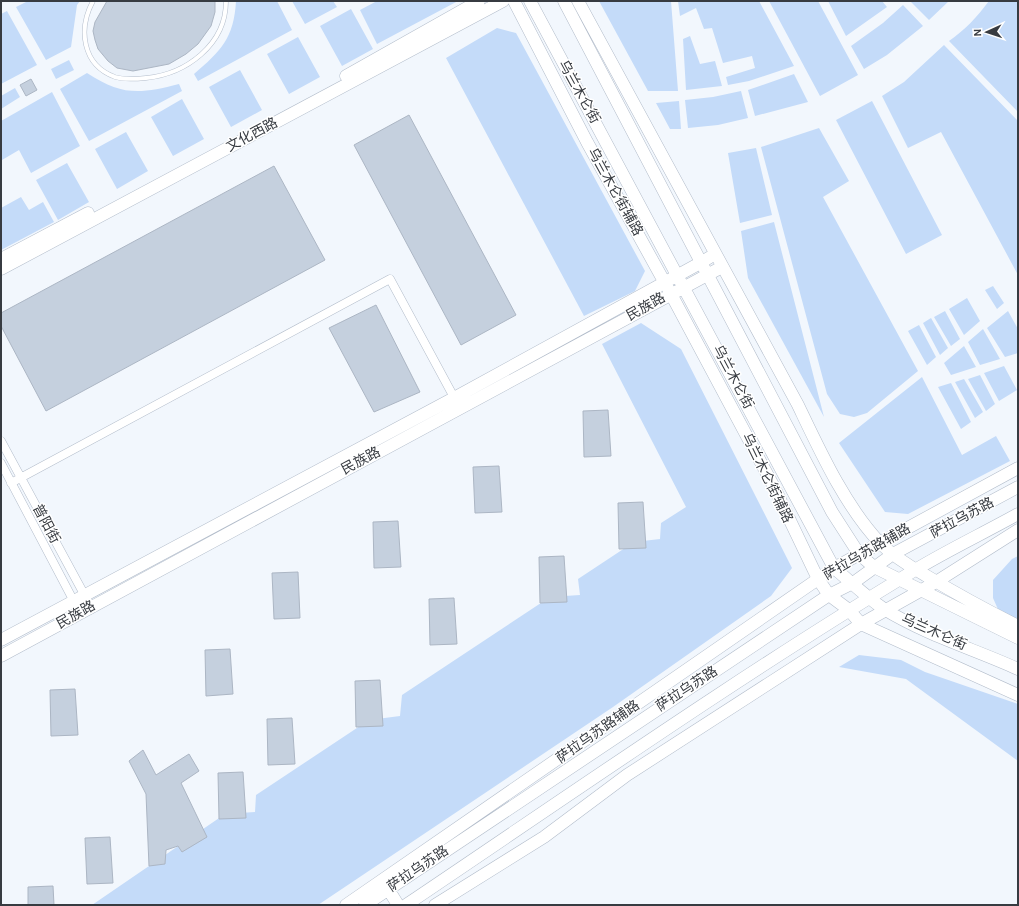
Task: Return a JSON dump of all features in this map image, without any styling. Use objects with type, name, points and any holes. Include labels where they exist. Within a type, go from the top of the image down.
[{"type":"street","name":"文化西路","points":[[1,259],[282,112],[479,1]]},
{"type":"street","name":"文化西路","points":[[1,269],[503,1]]},
{"type":"street","name":"乌兰木仑街辅路","points":[[514,1],[587,142],[671,294],[774,487],[818,579],[829,595],[849,610],[861,624],[1018,694]]},
{"type":"street","name":"乌兰木仑街","points":[[530,1],[685,287],[834,568],[869,598],[885,609],[934,635],[978,651],[1018,669]]},
{"type":"street","name":"乌兰木仑街","points":[[564,1],[832,512],[859,554],[874,567],[1018,638]]},
{"type":"street","points":[[578,1],[798,406],[822,455],[849,502],[880,543],[893,554],[936,582],[1018,626]]},
{"type":"street","name":"民族路","points":[[1,656],[92,607],[458,403],[664,282],[715,254]]},
{"type":"street","name":"民族路","points":[[1,640],[722,267]]},
{"type":"street","points":[[11,483],[390,279],[458,403]]},
{"type":"street","name":"普阳街","points":[[1,441],[80,598],[80,613]]},
{"type":"street","name":"普阳街","points":[[1,464],[80,598],[92,607]]},
{"type":"street","name":"萨拉乌苏路辅路","points":[[386,885],[834,568],[1018,468]]},
{"type":"street","name":"萨拉乌苏路","points":[[369,901],[386,885],[829,595],[853,584],[893,554],[1018,488]]},
{"type":"street","name":"萨拉乌苏路","points":[[406,905],[849,610],[916,570],[1018,514]]},
{"type":"street","points":[[435,905],[544,837],[626,775],[885,609],[918,590],[936,582],[1018,530]]},
{"type":"street","points":[[386,885],[398,905]]},
{"type":"street","points":[[346,905],[369,901]]},
{"type":"lane","points":[[93,1],[86,13],[84,26],[86,50],[100,68],[116,77],[135,80],[176,72],[193,62],[215,38],[223,23],[226,1]]},
{"type":"shaded area","points":[[28,1],[80,1],[77,5],[71,47],[46,60],[16,7]]},
{"type":"shaded area","points":[[236,1],[277,1],[292,30],[198,81],[194,74],[219,51],[229,34],[235,14]]},
{"type":"shaded area","points":[[292,1],[333,1],[337,7],[305,24]]},
{"type":"shaded area","points":[[377,1],[458,1],[377,44],[360,10]]},
{"type":"shaded area","points":[[599,1],[671,1],[678,91],[648,91]]},
{"type":"shaded area","points":[[678,1],[759,1],[794,66],[749,81],[728,85],[726,77],[755,68],[752,56],[723,63],[712,28],[704,29],[696,8],[680,16]]},
{"type":"shaded area","points":[[769,1],[818,1],[858,75],[820,96]]},
{"type":"shaded area","points":[[828,1],[882,1],[887,7],[846,36]]},
{"type":"shaded area","points":[[910,1],[949,1],[929,20]]},
{"type":"shaded area","points":[[989,1],[1018,1],[1018,112],[949,41],[970,23]]},
{"type":"shaded area","points":[[903,5],[923,26],[887,55],[864,69],[851,46],[883,23]]},
{"type":"shaded area","points":[[351,9],[373,49],[342,66],[320,26]]},
{"type":"shaded area","points":[[7,11],[37,65],[1,84],[1,14]]},
{"type":"shaded area","points":[[497,28],[516,33],[645,271],[635,291],[584,316],[446,58]]},
{"type":"shaded area","points":[[690,36],[700,64],[715,61],[722,86],[686,90],[683,39]]},
{"type":"shaded area","points":[[298,37],[320,77],[289,94],[267,54]]},
{"type":"shaded area","points":[[944,45],[1018,121],[1018,275],[941,132],[908,148],[882,96],[904,82]]},
{"type":"shaded area","points":[[69,60],[74,70],[56,79],[51,69]]},
{"type":"shaded area","points":[[240,70],[262,110],[231,127],[209,87]]},
{"type":"shaded area","points":[[87,73],[111,86],[121,89],[142,91],[179,84],[182,91],[89,141],[60,89]]},
{"type":"shaded area","points":[[794,74],[808,102],[755,116],[748,90]]},
{"type":"shaded area","points":[[15,88],[20,97],[1,109],[1,96]]},
{"type":"shaded area","points":[[741,91],[748,118],[718,125],[688,128],[685,100],[713,97]]},
{"type":"shaded area","points":[[52,92],[80,146],[31,173],[19,150],[2,160],[1,121]]},
{"type":"shaded area","points":[[182,99],[204,139],[173,156],[151,117]]},
{"type":"shaded area","points":[[679,101],[681,129],[670,129],[656,103]]},
{"type":"shaded area","points":[[872,101],[942,235],[906,254],[836,120]]},
{"type":"shaded area","points":[[819,128],[849,181],[823,197],[918,371],[867,413],[854,417],[840,414],[827,394],[761,147]]},
{"type":"shaded area","points":[[126,132],[148,171],[117,189],[95,149]]},
{"type":"shaded area","points":[[756,148],[772,215],[740,223],[728,153]]},
{"type":"shaded area","points":[[67,163],[89,202],[58,220],[36,180]]},
{"type":"shaded area","points":[[21,197],[29,210],[43,202],[54,222],[1,250],[1,208]]},
{"type":"shaded area","points":[[774,222],[824,417],[748,278],[741,231]]},
{"type":"shaded area","points":[[993,286],[1004,303],[997,309],[985,290]]},
{"type":"shaded area","points":[[967,298],[980,321],[964,335],[949,309]]},
{"type":"shaded area","points":[[945,311],[960,339],[951,346],[934,317]]},
{"type":"shaded area","points":[[1008,311],[1018,329],[1018,353],[1005,357],[987,328]]},
{"type":"shaded area","points":[[931,318],[948,348],[940,355],[923,323]]},
{"type":"shaded area","points":[[641,323],[681,349],[792,568],[771,596],[613,707],[318,905],[92,905],[225,814],[255,812],[256,795],[369,720],[400,716],[402,695],[550,597],[580,595],[578,579],[634,542],[660,539],[661,523],[686,507],[602,344]]},
{"type":"shaded area","points":[[919,325],[936,357],[927,365],[908,331]]},
{"type":"shaded area","points":[[983,329],[1000,359],[980,365],[968,342]]},
{"type":"shaded area","points":[[964,346],[976,367],[951,375],[944,363]]},
{"type":"shaded area","points":[[1004,366],[1017,390],[999,401],[984,373]]},
{"type":"shaded area","points":[[980,375],[995,404],[986,411],[968,379]]},
{"type":"shaded area","points":[[922,377],[962,455],[996,436],[1010,461],[908,514],[885,512],[839,443]]},
{"type":"shaded area","points":[[964,379],[983,412],[975,418],[955,382]]},
{"type":"shaded area","points":[[951,383],[971,422],[961,429],[938,387]]},
{"type":"shaded area","points":[[1018,556],[1018,622],[1001,616],[993,598],[993,580],[1012,559]]},
{"type":"shaded area","points":[[859,655],[901,660],[925,672],[1018,704],[1018,761],[906,679],[839,667]]},
{"type":"building","points":[[107,1],[215,1],[215,12],[211,26],[198,44],[186,54],[169,64],[133,71],[117,68],[108,61],[98,49],[93,31],[95,22]]},
{"type":"building","points":[[31,79],[37,90],[26,96],[20,85]]},
{"type":"building","points":[[409,115],[516,315],[461,345],[354,145]]},
{"type":"building","points":[[274,166],[325,260],[46,411],[1,326],[1,313]]},
{"type":"building","points":[[376,305],[420,392],[374,412],[329,328]]},
{"type":"building","points":[[608,410],[611,456],[584,457],[583,411]]},
{"type":"building","points":[[499,466],[502,512],[475,513],[473,467]]},
{"type":"building","points":[[643,502],[646,548],[619,549],[618,503]]},
{"type":"building","points":[[398,521],[401,567],[374,568],[373,522]]},
{"type":"building","points":[[564,556],[567,602],[540,603],[539,557]]},
{"type":"building","points":[[298,572],[300,618],[274,619],[272,573]]},
{"type":"building","points":[[454,598],[457,644],[430,645],[429,599]]},
{"type":"building","points":[[230,649],[233,694],[206,696],[205,650]]},
{"type":"building","points":[[380,680],[383,726],[356,727],[355,681]]},
{"type":"building","points":[[75,689],[78,735],[51,736],[50,690]]},
{"type":"building","points":[[292,718],[295,764],[268,765],[267,719]]},
{"type":"building","points":[[143,750],[156,775],[189,754],[199,771],[181,783],[207,837],[182,852],[178,846],[166,850],[165,864],[149,866],[146,794],[129,761]]},
{"type":"building","points":[[243,772],[246,818],[219,819],[218,773]]},
{"type":"building","points":[[110,837],[113,883],[87,884],[85,838]]},
{"type":"building","points":[[53,886],[54,905],[28,905],[28,887]]}]
